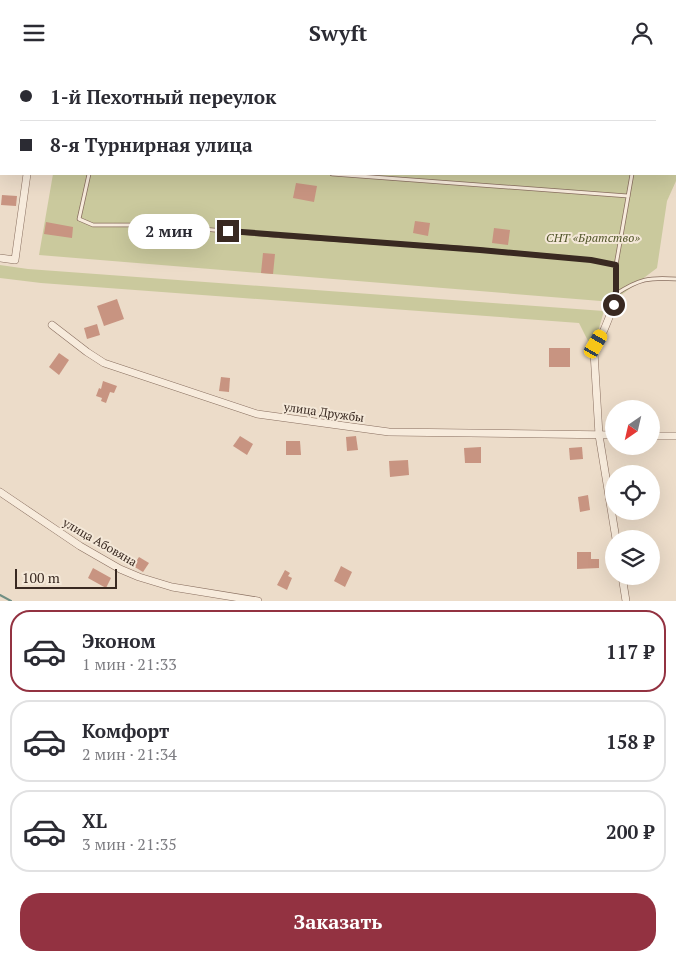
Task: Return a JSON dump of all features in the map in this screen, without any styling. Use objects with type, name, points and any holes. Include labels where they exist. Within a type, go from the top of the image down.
[{"type":"street","points":[[0,258],[14,260],[27,175]]},
{"type":"street","points":[[615,530],[599,435],[594,352],[614,305],[616,294]]},
{"type":"street","name":"улица Дружбы","points":[[52,325],[104,363],[256,413],[389,432],[605,435]]},
{"type":"street","points":[[660,436],[676,436]]},
{"type":"street","name":"улица Абовяна","points":[[0,492],[80,546],[120,569],[172,587],[258,601]]},
{"type":"street","points":[[623,585],[626,601]]},
{"type":"lane","points":[[89,175],[79,219],[93,225],[157,225],[442,247],[591,260],[616,265]]},
{"type":"lane","points":[[345,175],[628,197]]},
{"type":"lane","points":[[632,175],[616,265],[616,294],[643,280],[651,278],[676,279]]},
{"type":"green space","name":"СНТ «Братство»","points":[[53,175],[676,175],[676,181],[667,201],[657,268],[613,302],[39,255]]},
{"type":"green space","points":[[0,265],[28,269],[604,311],[595,342],[589,343],[579,323],[41,283],[0,278]]},
{"type":"building","points":[[296,183],[317,186],[314,202],[293,198]]},
{"type":"building","points":[[2,195],[17,196],[16,206],[1,205]]},
{"type":"building","points":[[415,221],[430,223],[428,236],[413,233]]},
{"type":"building","points":[[46,222],[73,227],[72,238],[44,234]]},
{"type":"building","points":[[494,228],[510,230],[508,245],[492,243]]},
{"type":"building","points":[[263,253],[275,254],[273,274],[261,273]]},
{"type":"building","points":[[117,299],[124,319],[104,326],[97,306]]},
{"type":"building","points":[[97,324],[100,335],[87,339],[84,328]]},
{"type":"building","points":[[549,348],[570,348],[570,367],[549,367]]},
{"type":"building","points":[[59,353],[69,360],[59,375],[49,367]]},
{"type":"building","points":[[221,377],[230,378],[229,392],[219,391]]},
{"type":"building","points":[[103,381],[117,386],[114,393],[110,392],[106,403],[101,401],[102,398],[96,396],[99,388],[101,389]]},
{"type":"building","points":[[240,436],[253,444],[247,455],[233,446]]},
{"type":"building","points":[[356,436],[358,450],[347,451],[346,437]]},
{"type":"building","points":[[286,441],[300,441],[301,455],[286,455]]},
{"type":"building","points":[[481,447],[481,463],[465,463],[464,448]]},
{"type":"building","points":[[582,447],[583,459],[570,460],[569,448]]},
{"type":"building","points":[[408,460],[409,475],[390,477],[389,461]]},
{"type":"building","points":[[588,495],[590,510],[580,512],[578,497]]},
{"type":"building","points":[[577,552],[591,552],[591,559],[599,559],[599,568],[577,569]]},
{"type":"building","points":[[139,557],[149,563],[143,572],[133,566]]},
{"type":"building","points":[[341,566],[352,572],[345,587],[334,581]]},
{"type":"building","points":[[93,568],[111,578],[106,588],[88,578]]},
{"type":"building","points":[[285,570],[290,573],[288,576],[292,578],[287,590],[277,585]]},
{"type":"waterway","points":[[0,595],[11,601]]},
{"type":"route","points":[[228,231],[374,241],[591,260],[616,265],[614,305]]}]
